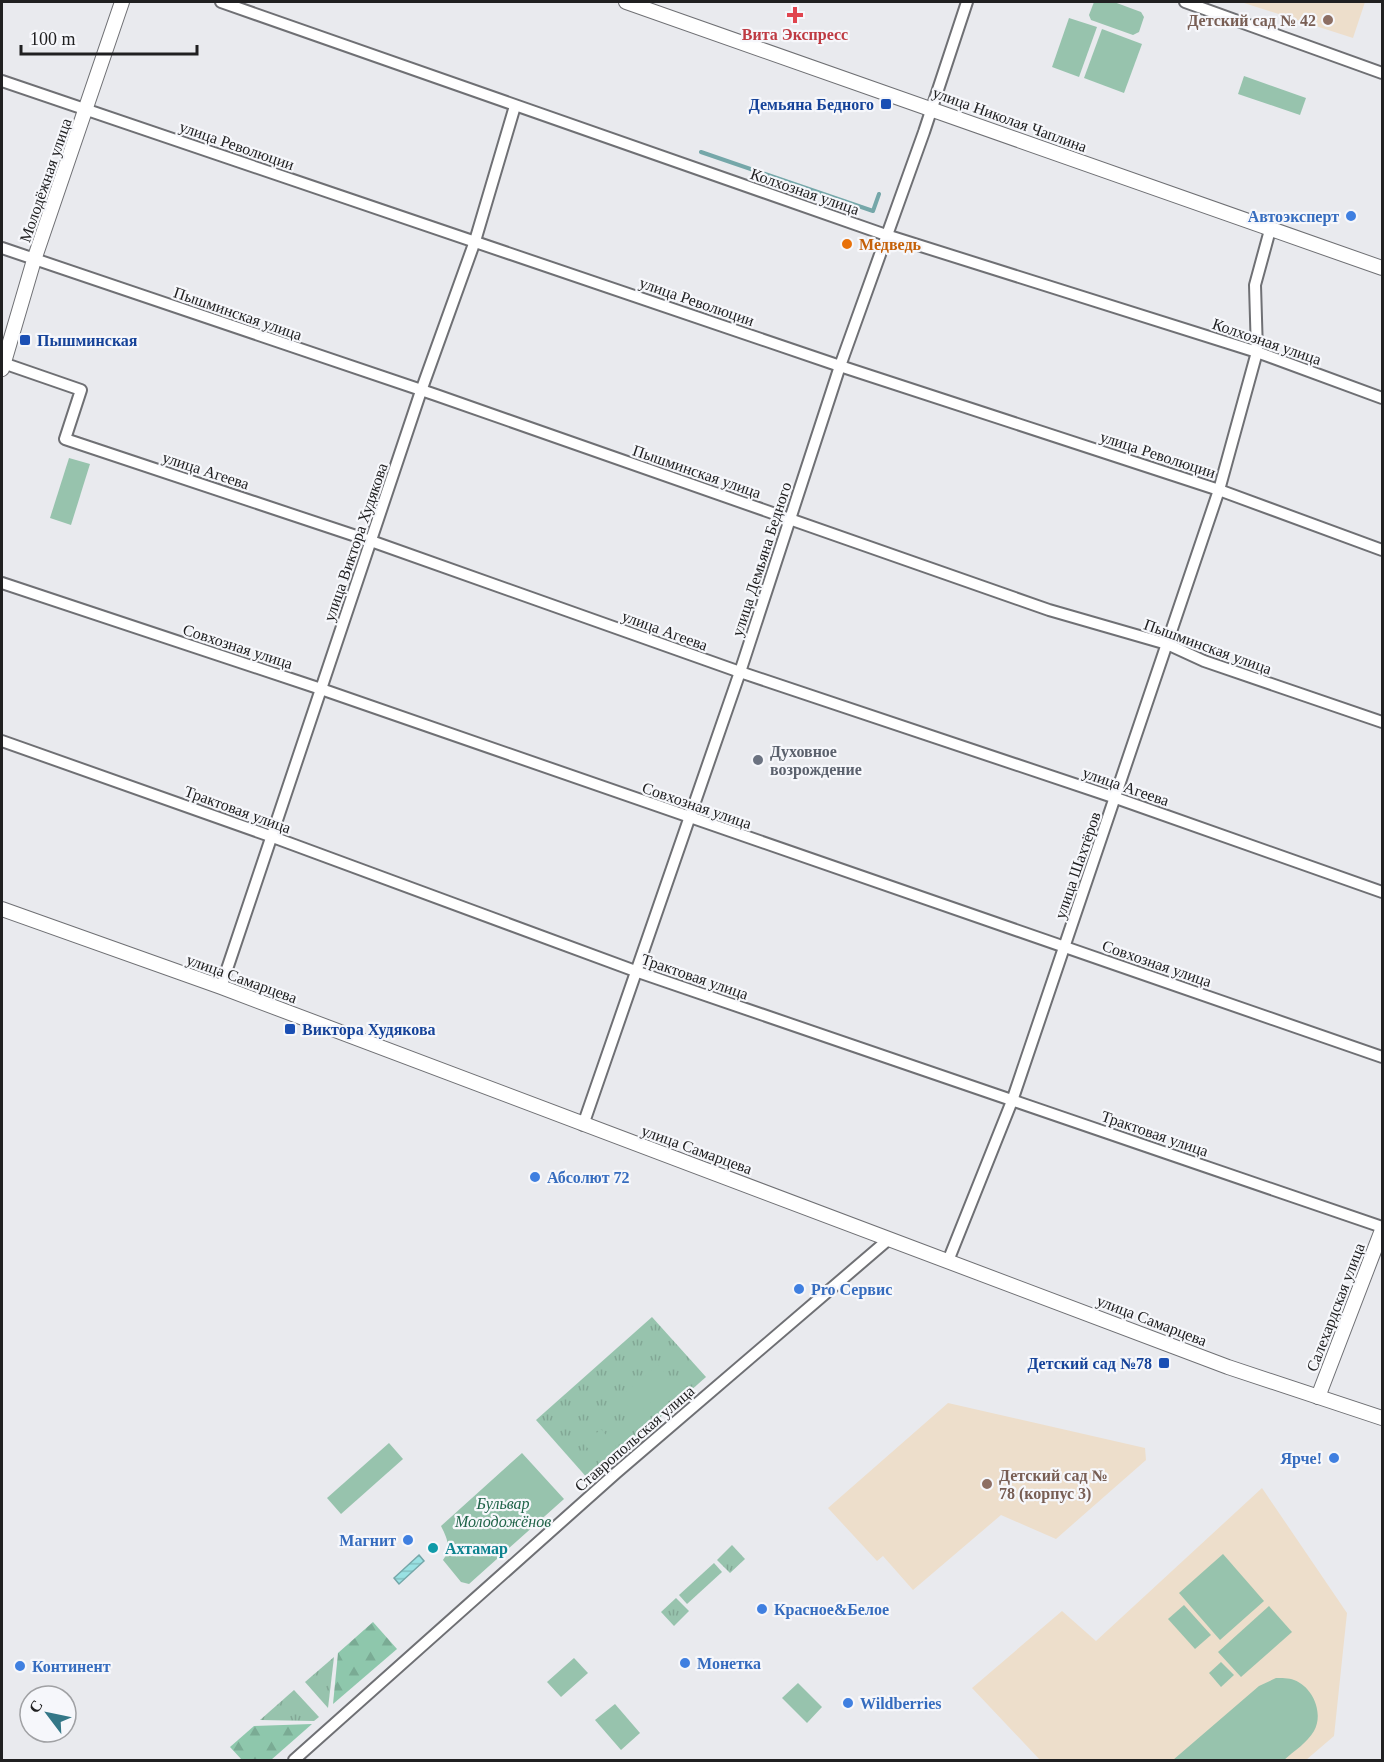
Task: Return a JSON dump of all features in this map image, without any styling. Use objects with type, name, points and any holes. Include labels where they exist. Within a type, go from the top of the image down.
[{"type":"street","name":"Молодёжная улица","points":[[2,366],[34,260],[122,2]]},
{"type":"street","name":"Колхозная улица","points":[[221,2],[886,235],[1257,352],[1383,398]]},
{"type":"street","name":"улица Николая Чаплина","points":[[626,2],[1383,268]]},
{"type":"street","name":"улица Демьяна Бедного","points":[[583,1125],[638,972],[740,672],[840,366],[932,109],[967,2]]},
{"type":"street","points":[[1185,2],[1383,73]]},
{"type":"street","name":"улица Революции","points":[[2,81],[840,366],[1219,490],[1383,550]]},
{"type":"street","name":"улица Виктора Худякова","points":[[221,987],[421,391],[475,241],[515,106]]},
{"type":"street","name":"улица Шахтёров","points":[[948,1261],[1012,1101],[1219,490],[1257,352],[1255,285],[1270,230]]},
{"type":"street","name":"Пышминская улица","points":[[2,248],[421,391],[1048,610],[1167,644],[1204,661],[1383,722]]},
{"type":"street","name":"улица Агеева","points":[[2,366],[81,390],[65,439],[371,541],[740,672],[1116,798],[1383,892]]},
{"type":"street","name":"Совхозная улица","points":[[2,583],[321,689],[690,819],[1383,1057]]},
{"type":"street","name":"Трактовая улица","points":[[2,741],[270,836],[638,972],[1383,1228]]},
{"type":"street","name":"улица Самарцева","points":[[2,909],[221,987],[1228,1367],[1383,1418]]},
{"type":"street","name":"Салехардская улица","points":[[1318,1397],[1383,1228]]},
{"type":"street","name":"Ставропольская улица","points":[[294,1761],[616,1473],[889,1239]]},
{"type":"shaded area","name":"Детский сад № 42","points":[[1241,2],[1365,2],[1353,38]]},
{"type":"shaded area","name":"Детский сад № 78 (корпус 3)","points":[[948,1403],[1145,1448],[1146,1460],[1056,1539],[1001,1515],[913,1590],[883,1556],[877,1561],[828,1508]]},
{"type":"shaded area","points":[[1262,1488],[1347,1613],[1334,1736],[1306,1760],[1040,1760],[972,1688],[1062,1611],[1096,1641]]},
{"type":"green space","points":[[1094,2],[1114,2],[1141,12],[1144,17],[1139,32],[1133,35],[1091,20],[1089,15]]},
{"type":"green space","points":[[1069,18],[1097,27],[1079,77],[1052,67]]},
{"type":"green space","points":[[1102,29],[1142,44],[1124,93],[1084,78]]},
{"type":"green space","points":[[1244,76],[1306,98],[1300,115],[1238,94]]},
{"type":"green space","points":[[69,458],[90,464],[71,525],[50,518]]},
{"type":"green space","points":[[652,1317],[706,1377],[589,1480],[536,1420]]},
{"type":"green space","points":[[658,1365],[673,1383],[636,1415],[620,1397]]},
{"type":"green space","points":[[601,1429],[619,1450],[603,1465],[584,1444]]},
{"type":"green space","points":[[389,1443],[403,1459],[341,1514],[327,1498]]},
{"type":"green space","name":"Бульвар Молодожёнов","points":[[522,1453],[564,1499],[469,1584],[461,1582],[443,1560],[448,1547],[441,1526]]},
{"type":"green space","points":[[732,1545],[745,1559],[730,1573],[717,1560]]},
{"type":"green space","points":[[1223,1554],[1264,1601],[1220,1640],[1179,1593]]},
{"type":"green space","points":[[714,1563],[722,1572],[687,1604],[679,1595]]},
{"type":"green space","points":[[676,1598],[689,1611],[674,1626],[661,1612]]},
{"type":"green space","points":[[1184,1605],[1211,1635],[1195,1649],[1168,1619]]},
{"type":"green space","points":[[1269,1606],[1292,1632],[1241,1677],[1218,1652]]},
{"type":"green space","points":[[373,1622],[397,1649],[333,1704],[338,1653]]},
{"type":"green space","points":[[334,1657],[328,1708],[305,1682]]},
{"type":"green space","points":[[574,1658],[588,1673],[561,1697],[547,1682]]},
{"type":"green space","points":[[1221,1662],[1234,1675],[1221,1687],[1209,1673]]},
{"type":"green space","points":[[1276,1678],[1294,1680],[1307,1688],[1315,1701],[1318,1716],[1317,1724],[1311,1735],[1284,1760],[1173,1760],[1259,1686]]},
{"type":"green space","points":[[798,1683],[822,1707],[807,1723],[782,1698]]},
{"type":"green space","points":[[294,1690],[319,1717],[314,1721],[260,1720]]},
{"type":"green space","points":[[615,1704],[640,1733],[621,1750],[595,1720]]},
{"type":"green space","points":[[312,1724],[271,1760],[242,1760],[230,1747],[254,1726]]},
{"type":"water","points":[[419,1555],[424,1561],[399,1584],[394,1578]]},
{"type":"waterway","points":[[701,152],[873,211],[879,194]]},
{"type":"place","name":"Вита Экспресс","points":[[795,15]]},
{"type":"place","name":"Детский сад № 42","points":[[1328,20]]},
{"type":"place","name":"Демьяна Бедного","points":[[886,104]]},
{"type":"place","name":"Автоэксперт","points":[[1351,216]]},
{"type":"place","name":"Медведь","points":[[847,244]]},
{"type":"place","name":"Пышминская","points":[[25,340]]},
{"type":"place","name":"Духовное возрождение","points":[[758,760]]},
{"type":"place","name":"Виктора Худякова","points":[[290,1029]]},
{"type":"place","name":"Абсолют 72","points":[[535,1177]]},
{"type":"place","name":"Pro Сервис","points":[[799,1289]]},
{"type":"place","name":"Детский сад №78","points":[[1164,1363]]},
{"type":"place","name":"Ярче!","points":[[1334,1458]]},
{"type":"place","name":"Детский сад № 78 (корпус 3)","points":[[987,1484]]},
{"type":"place","name":"Магнит","points":[[408,1540]]},
{"type":"place","name":"Ахтамар","points":[[433,1548]]},
{"type":"place","name":"Красное&Белое","points":[[762,1609]]},
{"type":"place","name":"Монетка","points":[[685,1663]]},
{"type":"place","name":"Континент","points":[[20,1666]]},
{"type":"place","name":"Wildberries","points":[[848,1703]]}]
